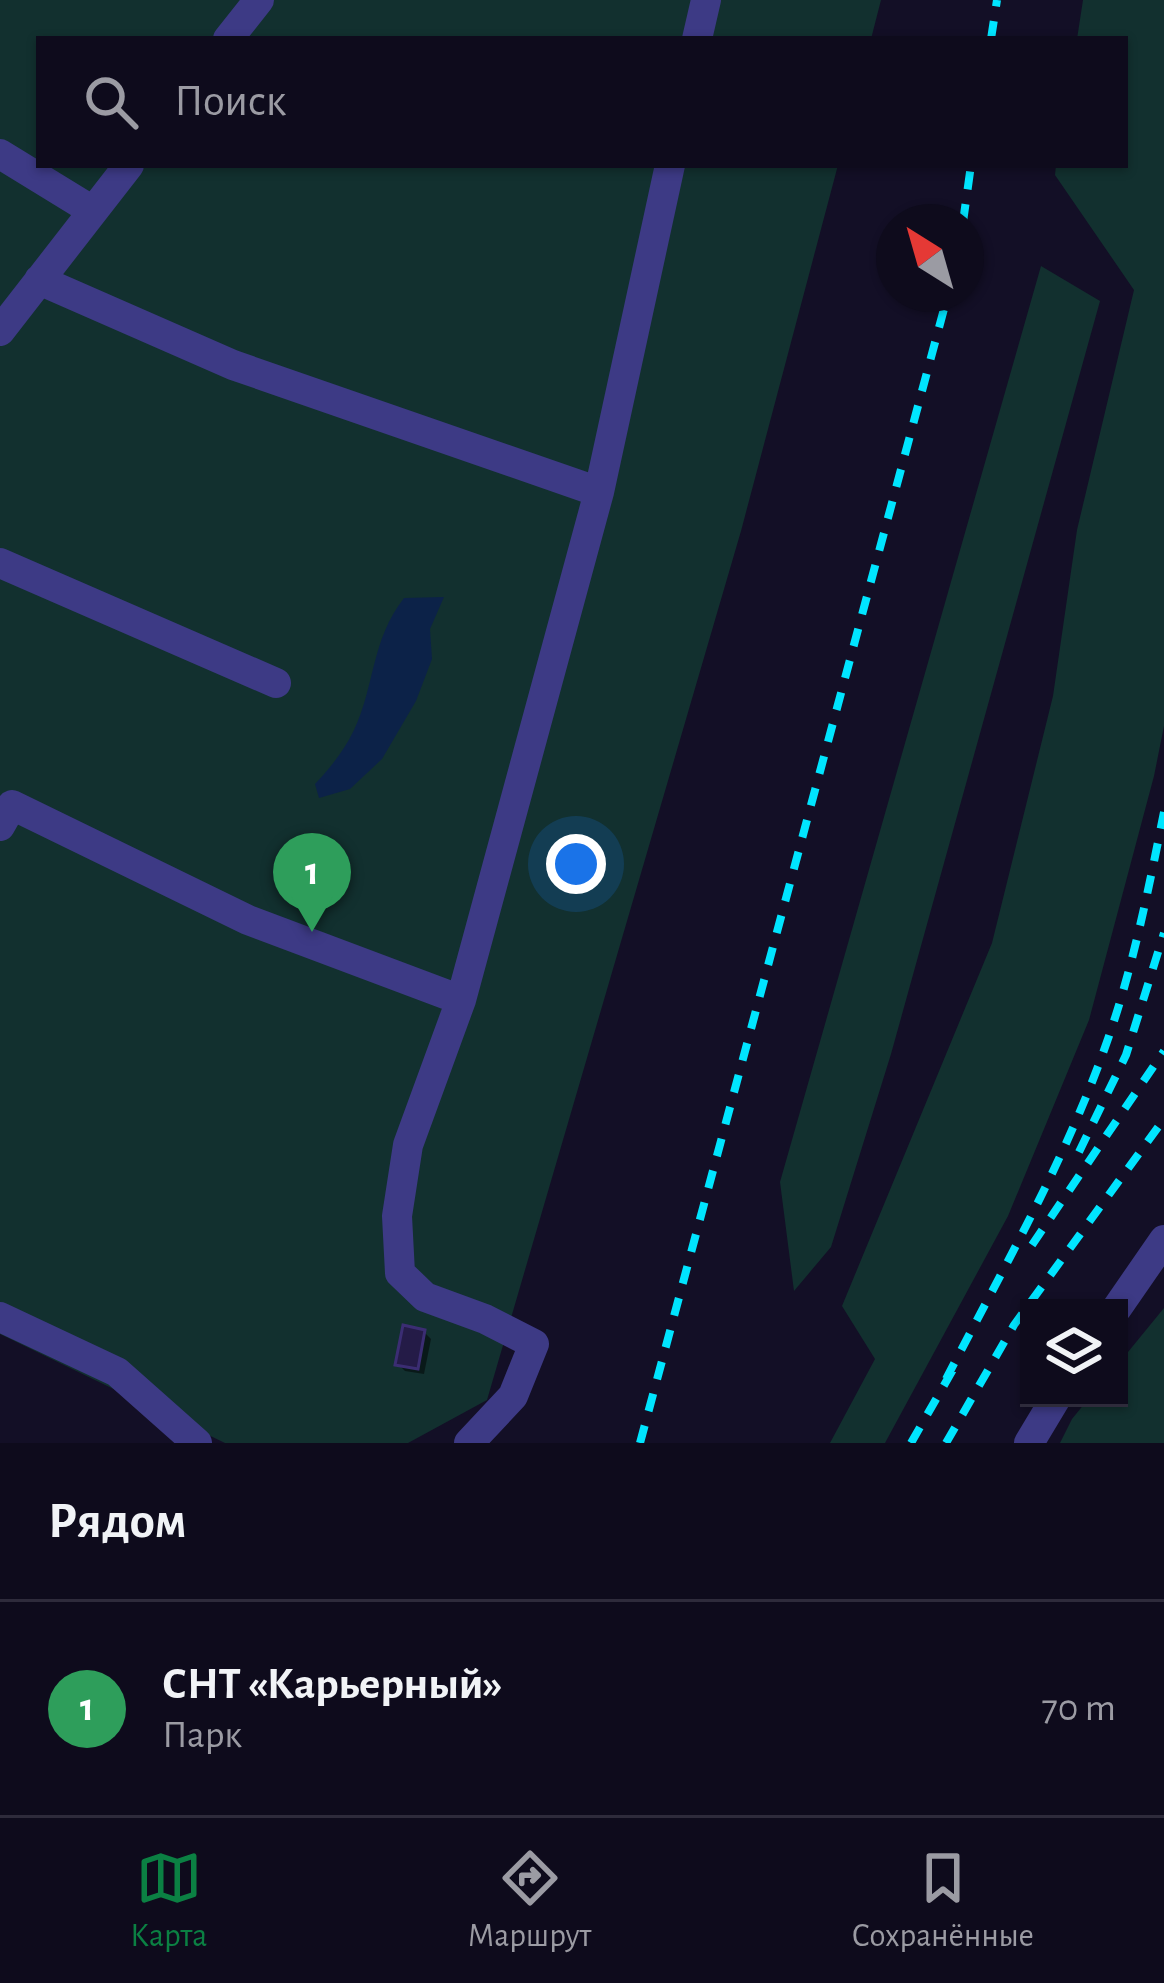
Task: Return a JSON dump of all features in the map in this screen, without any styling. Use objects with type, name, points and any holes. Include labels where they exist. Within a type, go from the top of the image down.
[{"type":"street","points":[[230,36],[259,0]]},
{"type":"street","points":[[698,36],[706,0]]},
{"type":"street","points":[[0,154],[93,211]]},
{"type":"street","points":[[0,331],[127,168]]},
{"type":"street","points":[[469,1443],[512,1396],[534,1344],[485,1319],[425,1298],[400,1273],[397,1216],[408,1144],[460,1000],[599,492],[669,168]]},
{"type":"street","points":[[39,280],[233,364],[599,492]]},
{"type":"street","points":[[0,563],[276,683]]},
{"type":"street","points":[[4,809],[248,920],[460,1000]]},
{"type":"street","points":[[1123,1299],[1164,1240]]},
{"type":"street","points":[[0,1317],[117,1372],[197,1443]]},
{"type":"street","points":[[1029,1443],[1051,1407]]},
{"type":"green space","points":[[0,0],[881,0],[872,36],[36,36],[36,168],[837,168],[741,531],[487,1400],[408,1443],[225,1443],[0,1334]]},
{"type":"green space","points":[[1083,0],[1164,0],[1164,726],[1089,1020],[1008,1216],[885,1443],[830,1443],[875,1359],[842,1306],[992,943],[1053,696],[1077,530],[1134,290],[1055,175],[1056,168],[1128,168],[1128,36],[1077,36]]},
{"type":"green space","points":[[1041,266],[1100,301],[891,1054],[831,1247],[794,1291],[780,1182]]},
{"type":"green space","points":[[1164,1308],[1164,1443],[1060,1443],[1082,1407],[1128,1407],[1128,1352]]},
{"type":"water","points":[[444,597],[430,629],[432,659],[416,701],[382,759],[350,789],[319,798],[315,784],[354,730],[393,614],[404,598]]},
{"type":"building","points":[[403,1325],[425,1330],[418,1369],[395,1365]]},
{"type":"railway","points":[[991,36],[997,0]]},
{"type":"railway","points":[[966,204],[971,168]]},
{"type":"railway","points":[[640,1443],[943,312]]},
{"type":"railway","points":[[946,1379],[1034,1211],[1093,1081],[1126,981],[1164,812]]},
{"type":"railway","points":[[1079,1152],[1126,1055],[1164,933]]},
{"type":"railway","points":[[1032,1245],[1164,1051]]},
{"type":"railway","points":[[946,1443],[1014,1325],[1164,1119]]},
{"type":"railway","points":[[911,1443],[955,1366]]},
{"type":"place","name":"СНТ «Карьерный»","points":[[312,932]]}]
